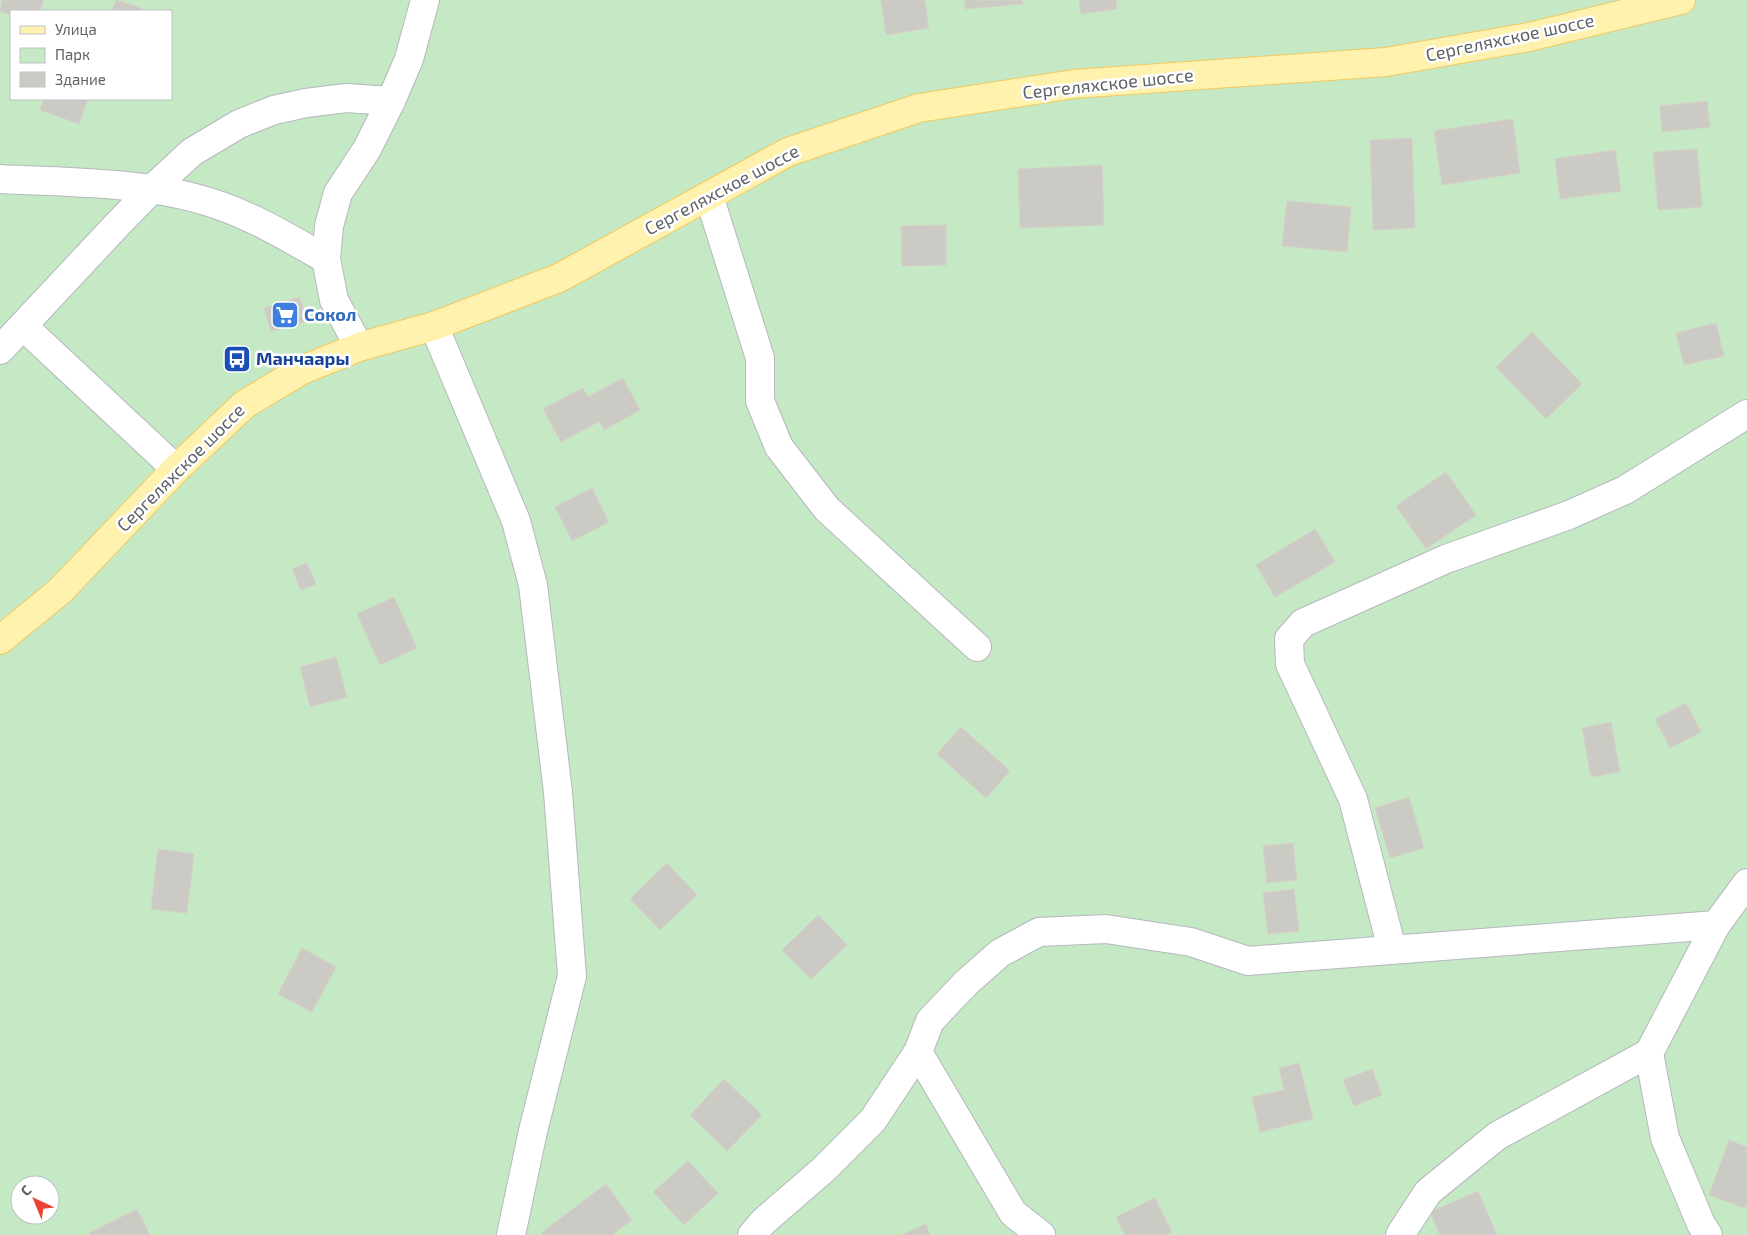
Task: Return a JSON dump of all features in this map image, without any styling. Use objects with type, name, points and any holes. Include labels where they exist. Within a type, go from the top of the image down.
[{"type":"main road","name":"Сергеляхское шоссе","points":[[0,640],[60,591],[176,469],[245,404],[302,370],[359,347],[434,326],[559,278],[788,152],[919,108],[1074,84],[1386,62],[1529,37],[1681,0]]},
{"type":"street","points":[[359,347],[334,300],[326,259],[329,226],[338,193],[367,149],[409,59],[425,0]]},
{"type":"street","points":[[0,350],[152,189],[192,152],[239,124],[274,110],[306,103],[346,98],[391,101]]},
{"type":"street","points":[[0,179],[106,184],[178,193],[250,217],[326,259]]},
{"type":"street","points":[[709,196],[760,358],[760,401],[779,447],[827,508],[977,647]]},
{"type":"street","points":[[23,326],[176,469]]},
{"type":"street","points":[[434,326],[516,522],[533,585],[558,792],[572,976],[533,1132],[511,1235]]},
{"type":"street","points":[[1392,949],[1353,799],[1290,664],[1289,639],[1303,623],[1428,567],[1569,515],[1625,490],[1747,414]]},
{"type":"street","points":[[1400,1235],[1428,1192],[1497,1136],[1649,1053],[1716,925],[1747,883]]},
{"type":"street","points":[[752,1235],[763,1222],[824,1170],[873,1120],[918,1052],[930,1021],[966,983],[1000,953],[1039,932],[1106,929],[1191,942],[1248,961],[1716,925]]},
{"type":"street","points":[[918,1052],[1013,1213],[1041,1235]]},
{"type":"street","points":[[1649,1053],[1665,1138],[1701,1224],[1708,1235]]},
{"type":"green space","points":[[0,0],[1747,0],[1747,1235],[0,1235]]},
{"type":"building","points":[[2,0],[44,0],[40,10],[10,10],[10,15],[0,11]]},
{"type":"building","points":[[116,0],[141,8],[140,10],[112,10]]},
{"type":"building","points":[[881,0],[925,0],[929,28],[886,35]]},
{"type":"building","points":[[965,0],[1022,0],[1023,4],[965,9]]},
{"type":"building","points":[[1079,0],[1116,0],[1117,9],[1081,14]]},
{"type":"building","points":[[44,100],[88,100],[79,124],[40,110]]},
{"type":"building","points":[[1707,101],[1710,127],[1662,132],[1660,106]]},
{"type":"building","points":[[1513,119],[1520,173],[1442,185],[1434,131]]},
{"type":"building","points":[[1412,138],[1415,228],[1373,230],[1370,140]]},
{"type":"building","points":[[1697,149],[1702,207],[1658,210],[1653,152]]},
{"type":"building","points":[[1615,150],[1621,191],[1560,199],[1555,159]]},
{"type":"building","points":[[1102,165],[1104,225],[1020,228],[1018,169]]},
{"type":"building","points":[[1287,201],[1351,207],[1347,252],[1282,246]]},
{"type":"building","points":[[946,225],[946,265],[902,266],[901,226]]},
{"type":"building","name":"Сокол","points":[[300,297],[307,321],[271,332],[264,308]]},
{"type":"building","points":[[1716,323],[1724,356],[1684,365],[1676,333]]},
{"type":"building","points":[[1532,332],[1582,384],[1546,419],[1496,367]]},
{"type":"building","points":[[623,378],[640,410],[604,430],[600,421],[561,442],[543,409],[583,388],[588,397]]},
{"type":"building","points":[[1446,472],[1476,515],[1426,549],[1396,506]]},
{"type":"building","points":[[592,488],[609,522],[572,541],[555,507]]},
{"type":"building","points":[[1315,529],[1335,562],[1275,597],[1256,565]]},
{"type":"building","points":[[307,563],[316,584],[301,590],[292,569]]},
{"type":"building","points":[[394,597],[417,648],[380,665],[357,614]]},
{"type":"building","points":[[336,657],[347,697],[310,707],[300,667]]},
{"type":"building","points":[[1686,703],[1701,732],[1670,748],[1655,719]]},
{"type":"building","points":[[1611,722],[1620,772],[1591,777],[1582,728]]},
{"type":"building","points":[[961,727],[1010,771],[986,798],[937,754]]},
{"type":"building","points":[[1409,797],[1424,848],[1390,858],[1375,808]]},
{"type":"building","points":[[1293,843],[1297,880],[1267,883],[1263,846]]},
{"type":"building","points":[[158,849],[194,854],[187,913],[151,909]]},
{"type":"building","points":[[667,863],[697,895],[660,930],[630,899]]},
{"type":"building","points":[[1294,889],[1299,931],[1268,934],[1263,893]]},
{"type":"building","points":[[818,915],[847,945],[811,979],[782,950]]},
{"type":"building","points":[[302,948],[336,967],[312,1012],[278,994]]},
{"type":"building","points":[[1299,1063],[1313,1119],[1260,1132],[1252,1097],[1284,1090],[1279,1068]]},
{"type":"building","points":[[1372,1069],[1382,1095],[1354,1106],[1343,1080]]},
{"type":"building","points":[[724,1079],[762,1115],[727,1151],[690,1115]]},
{"type":"building","points":[[1729,1140],[1747,1147],[1747,1202],[1745,1208],[1709,1195]]},
{"type":"building","points":[[688,1161],[718,1193],[684,1225],[653,1192]]},
{"type":"building","points":[[606,1184],[632,1220],[612,1235],[542,1235],[541,1233]]},
{"type":"building","points":[[1478,1191],[1497,1235],[1440,1235],[1430,1212]]},
{"type":"building","points":[[1155,1198],[1172,1232],[1166,1235],[1125,1235],[1116,1217]]},
{"type":"building","points":[[137,1209],[150,1235],[91,1235],[89,1233]]},
{"type":"building","points":[[926,1224],[930,1235],[901,1235]]},
{"type":"place","name":"Сокол","points":[[285,315]]},
{"type":"place","name":"Манчаары","points":[[237,359]]}]
